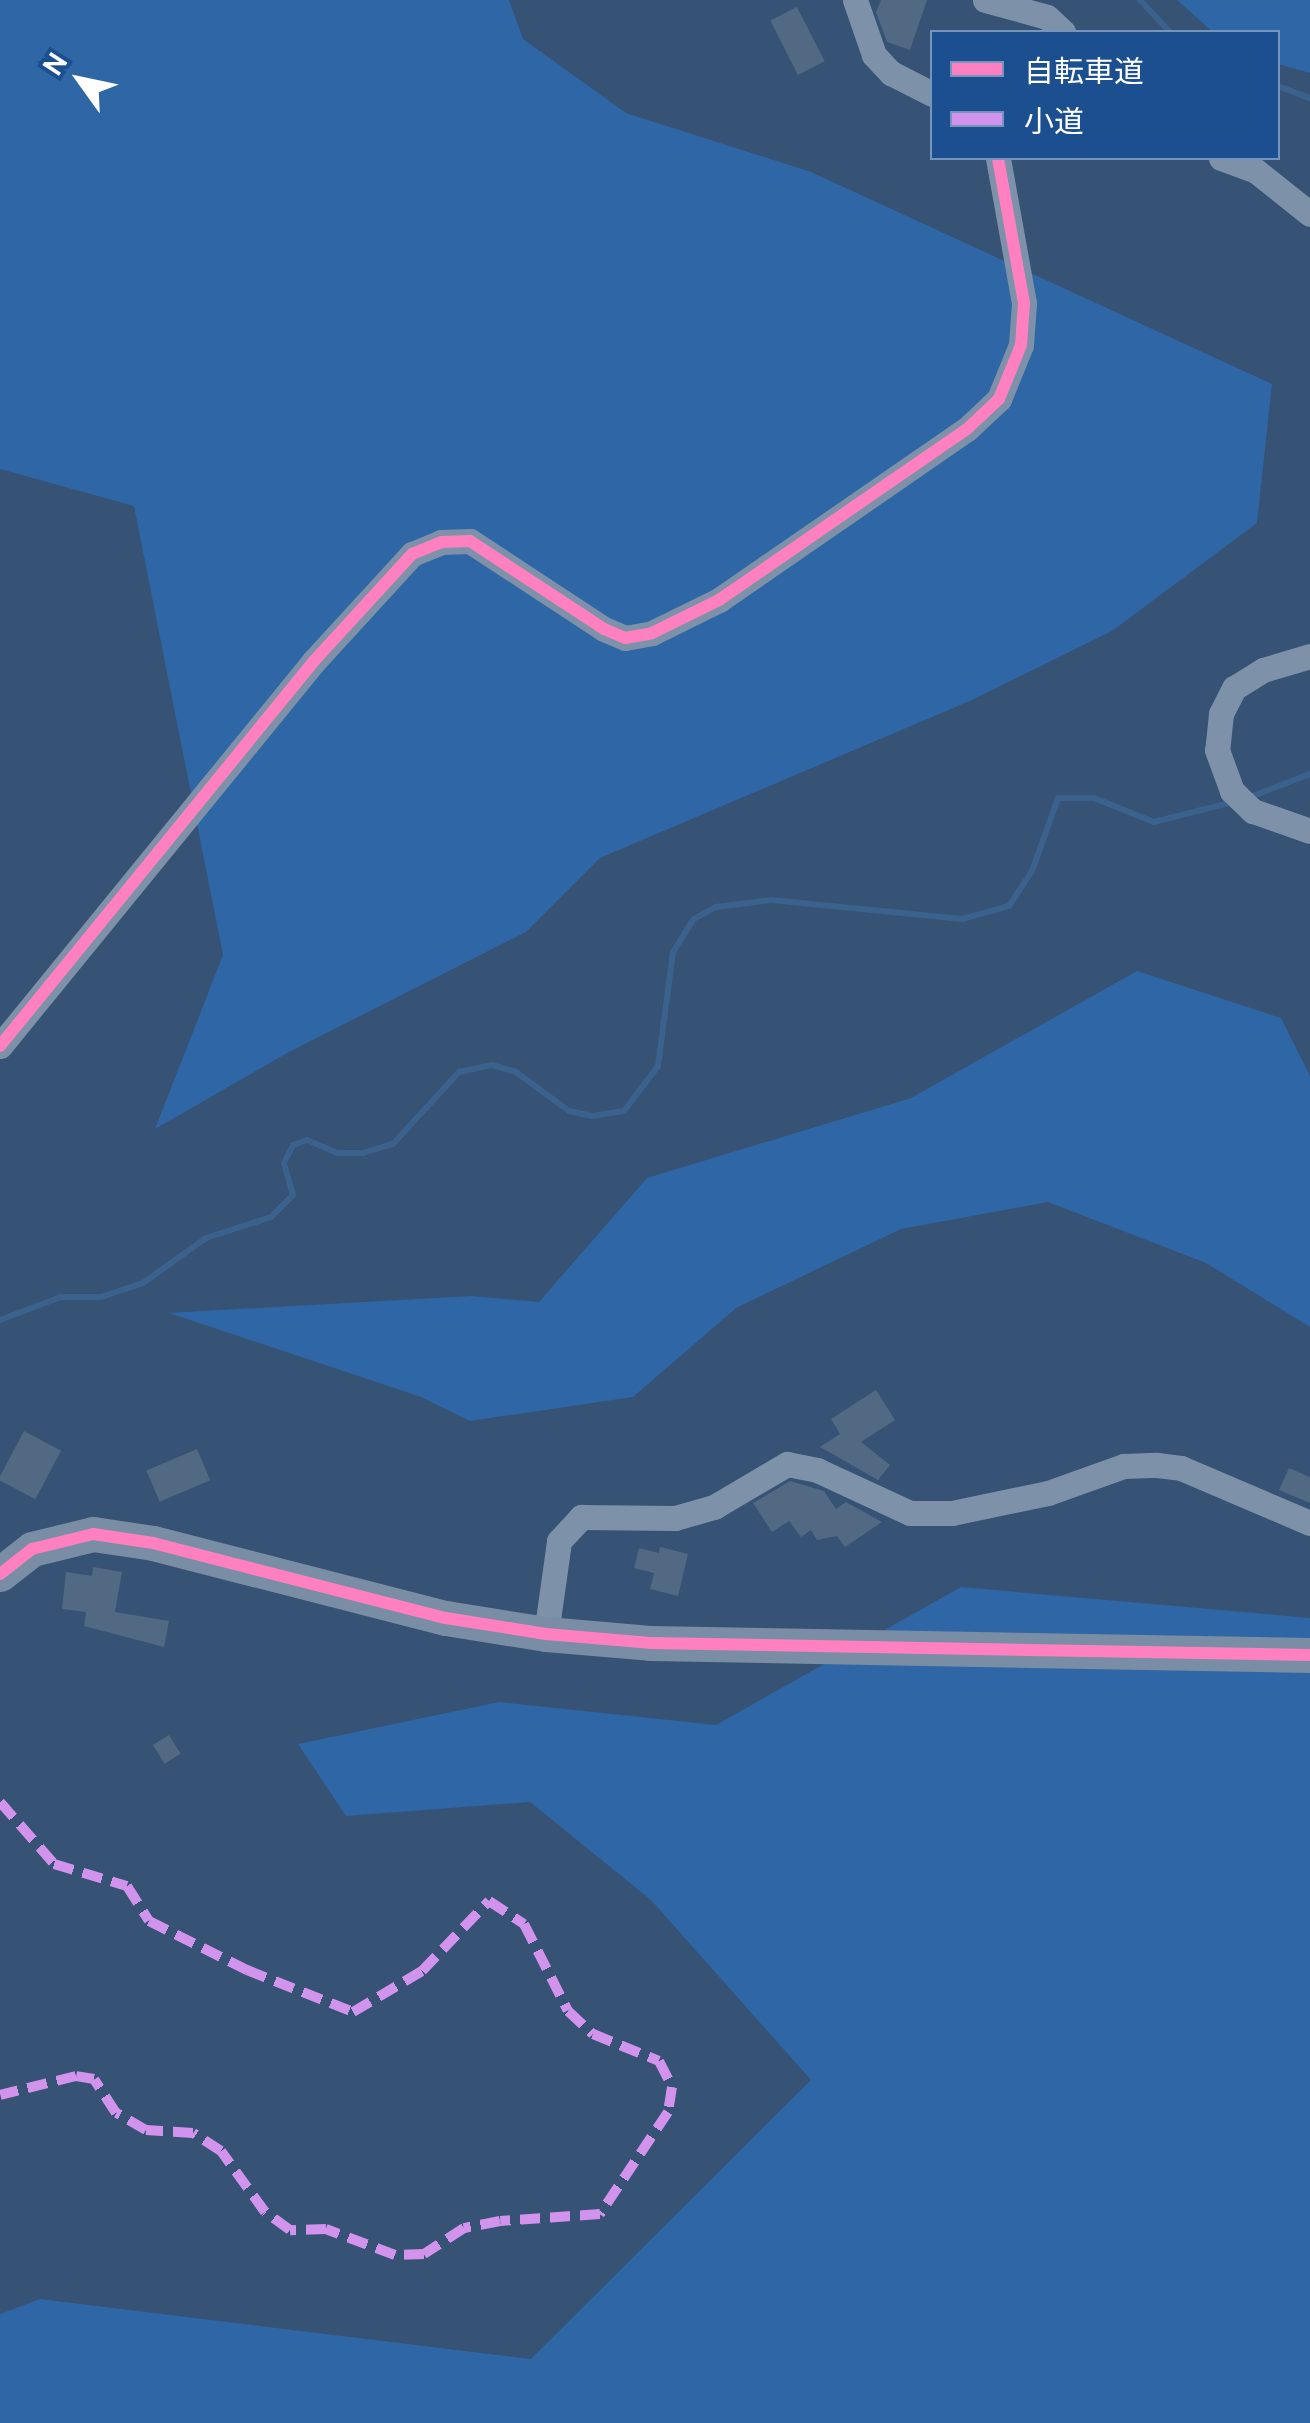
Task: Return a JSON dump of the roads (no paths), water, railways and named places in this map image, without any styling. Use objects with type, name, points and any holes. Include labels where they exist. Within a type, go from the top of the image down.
[{"type":"street","points":[[855,0],[874,54],[890,73],[930,93]]},
{"type":"street","points":[[986,0],[1047,17],[1060,30]]},
{"type":"street","points":[[0,1046],[314,661],[412,554],[440,542],[470,541],[604,629],[625,638],[652,634],[720,600],[967,428],[998,399],[1022,345],[1024,303],[998,160]]},
{"type":"street","points":[[1227,160],[1256,170],[1305,202]]},
{"type":"street","points":[[1310,656],[1263,670],[1234,688],[1221,714],[1216,750],[1232,791],[1254,811],[1310,831]]},
{"type":"street","points":[[546,1634],[559,1540],[581,1517],[676,1518],[714,1507],[787,1464],[816,1470],[910,1514],[952,1513],[1048,1493],[1124,1466],[1157,1465],[1181,1468],[1310,1523]]},
{"type":"street","points":[[0,1574],[32,1550],[93,1534],[153,1543],[446,1618],[546,1634],[650,1644],[1310,1655]]},
{"type":"waterway","points":[[1140,0],[1168,30]]},
{"type":"waterway","points":[[1280,87],[1310,98]]},
{"type":"waterway","points":[[1250,797],[1310,774]]},
{"type":"waterway","points":[[0,1320],[61,1297],[101,1297],[143,1283],[206,1238],[271,1217],[293,1195],[284,1163],[293,1145],[307,1140],[337,1153],[363,1153],[393,1144],[459,1072],[492,1065],[516,1072],[569,1111],[592,1116],[624,1111],[658,1066],[673,952],[694,919],[716,907],[771,900],[962,919],[1009,906],[1032,871],[1058,798],[1094,798],[1154,822],[1233,802]]}]
